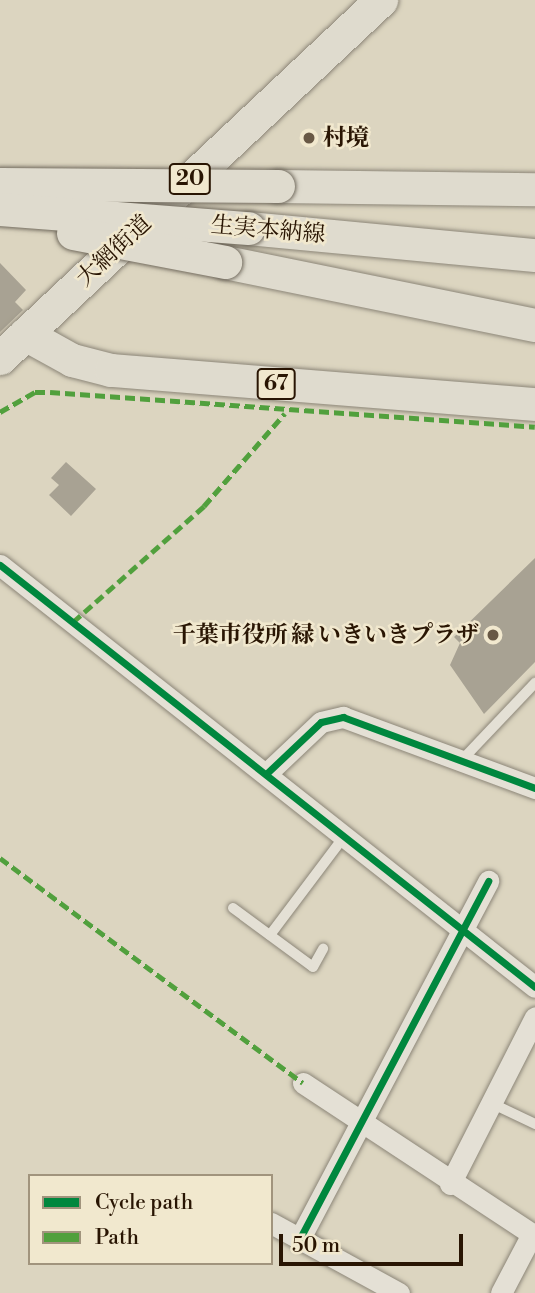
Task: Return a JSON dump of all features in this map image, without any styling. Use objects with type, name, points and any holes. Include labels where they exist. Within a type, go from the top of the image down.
[{"type":"main road","name":"大網街道","points":[[0,358],[370,4]]},
{"type":"main road","points":[[0,184],[535,190]]},
{"type":"main road","name":"生実本納線","points":[[0,209],[248,228],[535,255]]},
{"type":"main road","points":[[0,217],[535,325]]},
{"type":"main road","name":"67","points":[[25,334],[72,360],[111,370],[535,404]]},
{"type":"street","points":[[0,565],[535,987]]},
{"type":"street","points":[[267,773],[321,722],[343,717],[535,788]]},
{"type":"street","points":[[299,1240],[459,928],[488,881]]},
{"type":"street","points":[[450,1184],[535,1017]]},
{"type":"street","points":[[303,1083],[450,1184],[533,1235],[501,1293]]},
{"type":"street","points":[[273,1224],[399,1293]]},
{"type":"lane","points":[[461,761],[535,682]]},
{"type":"lane","points":[[270,935],[344,838]]},
{"type":"lane","points":[[233,908],[313,967],[323,949]]},
{"type":"lane","points":[[491,1103],[535,1124]]},
{"type":"building","points":[[0,263],[26,290],[15,302],[23,310],[0,332]]},
{"type":"building","points":[[66,462],[96,489],[71,516],[49,495],[59,485],[51,478]]},
{"type":"building","name":"千葉市役所 緑 いきいきプラザ","points":[[535,558],[535,662],[484,714],[450,665],[460,643],[454,637]]},
{"type":"marked path","points":[[0,412],[35,392],[50,392],[535,427]]},
{"type":"marked path","points":[[73,622],[204,506],[285,413]]},
{"type":"marked path","points":[[0,858],[303,1083]]},
{"type":"cycle path","points":[[0,565],[535,987]]},
{"type":"cycle path","points":[[267,773],[321,722],[343,717],[535,788]]},
{"type":"cycle path","points":[[299,1240],[488,881]]},
{"type":"place","name":"村境","points":[[309,138]]},
{"type":"place","name":"千葉市役所 緑 いきいきプラザ","points":[[493,635]]}]
